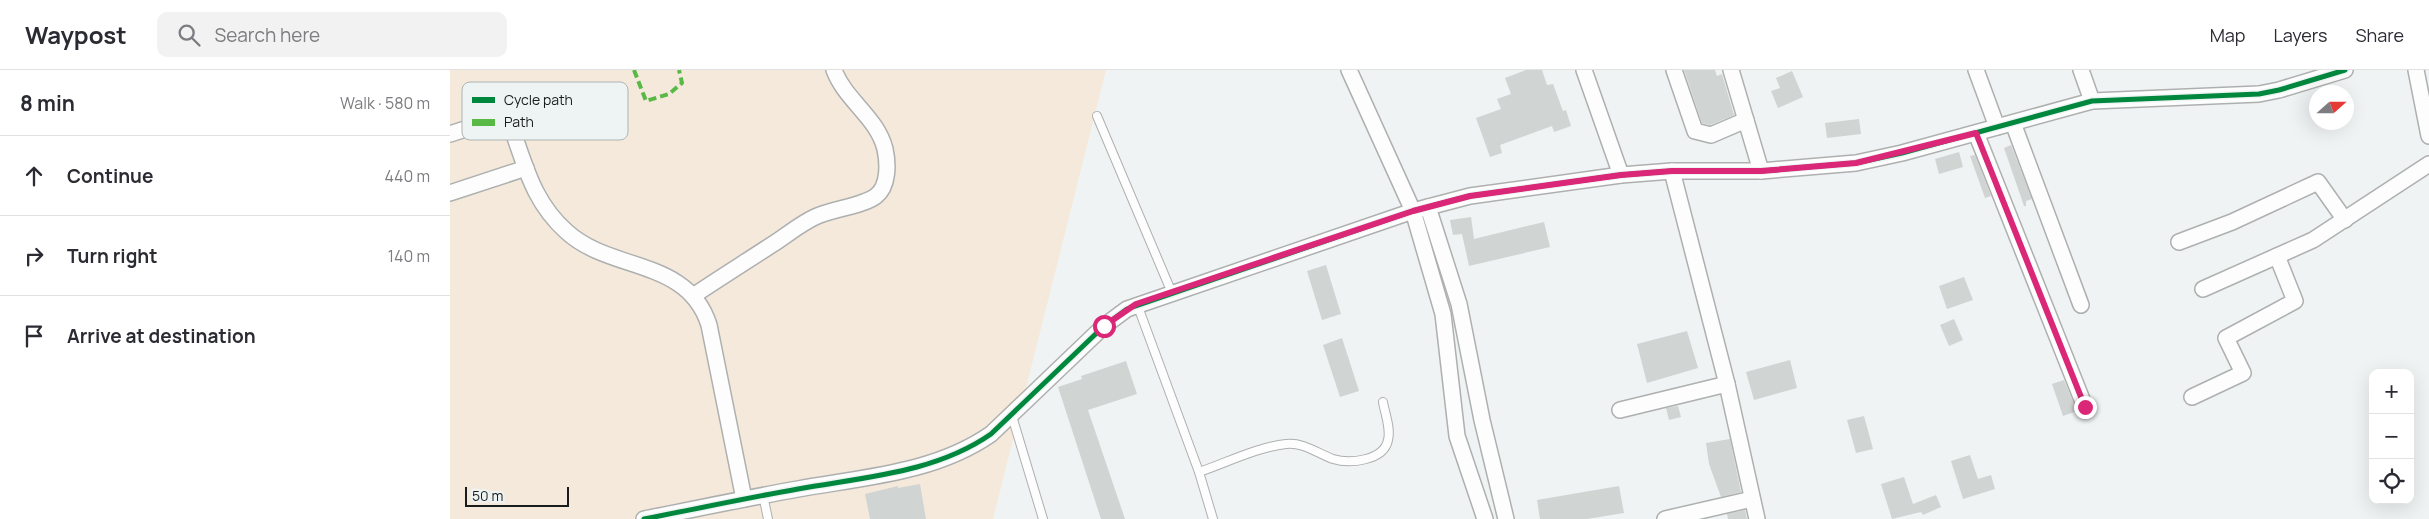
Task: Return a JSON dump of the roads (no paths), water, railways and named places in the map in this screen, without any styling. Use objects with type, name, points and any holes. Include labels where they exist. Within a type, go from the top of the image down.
[{"type":"street","points":[[693,296],[814,218],[878,195],[885,179],[888,165],[884,147],[877,129],[864,110],[838,81],[834,70]]},
{"type":"street","points":[[1349,70],[1413,211],[1444,314],[1457,436],[1485,519]]},
{"type":"street","points":[[1584,70],[1621,175]]},
{"type":"street","points":[[1674,70],[1695,131],[1711,135],[1746,120]]},
{"type":"street","points":[[1731,70],[1761,171]]},
{"type":"street","points":[[1976,70],[1997,127]]},
{"type":"street","points":[[2081,70],[2092,101]]},
{"type":"street","points":[[644,519],[763,495],[920,467],[972,448],[1012,416],[1104,326],[1136,304],[1428,207],[1470,196],[1621,175],[1672,171],[1761,171],[1856,163],[2092,101],[2259,94],[2280,90],[2345,70]]},
{"type":"street","points":[[2416,70],[2429,136]]},
{"type":"street","points":[[2013,122],[2081,304]]},
{"type":"street","points":[[450,134],[462,130]]},
{"type":"street","points":[[1976,133],[2085,407]]},
{"type":"street","points":[[516,140],[534,192],[546,210],[567,233],[585,246],[676,280],[693,296],[705,312],[744,499]]},
{"type":"street","points":[[2203,289],[2313,240],[2429,164]]},
{"type":"street","points":[[450,193],[526,168]]},
{"type":"street","points":[[1672,171],[1727,384],[1757,519]]},
{"type":"street","points":[[2179,242],[2232,222],[2318,182],[2345,220]]},
{"type":"street","points":[[1428,207],[1459,304],[1482,420],[1506,519]]},
{"type":"street","points":[[2192,397],[2243,373],[2226,338],[2295,301],[2276,256]]},
{"type":"street","points":[[1620,410],[1727,384]]},
{"type":"street","points":[[1665,519],[1752,499]]},
{"type":"lane","points":[[1097,116],[1172,293]]},
{"type":"lane","points":[[1136,304],[1199,472],[1212,519]]},
{"type":"lane","points":[[1199,472],[1285,444],[1305,446],[1334,459],[1345,461],[1372,457],[1385,448],[1388,440],[1389,428],[1383,402]]},
{"type":"lane","points":[[1012,416],[1043,519]]},
{"type":"lane","points":[[763,495],[768,519]]}]
